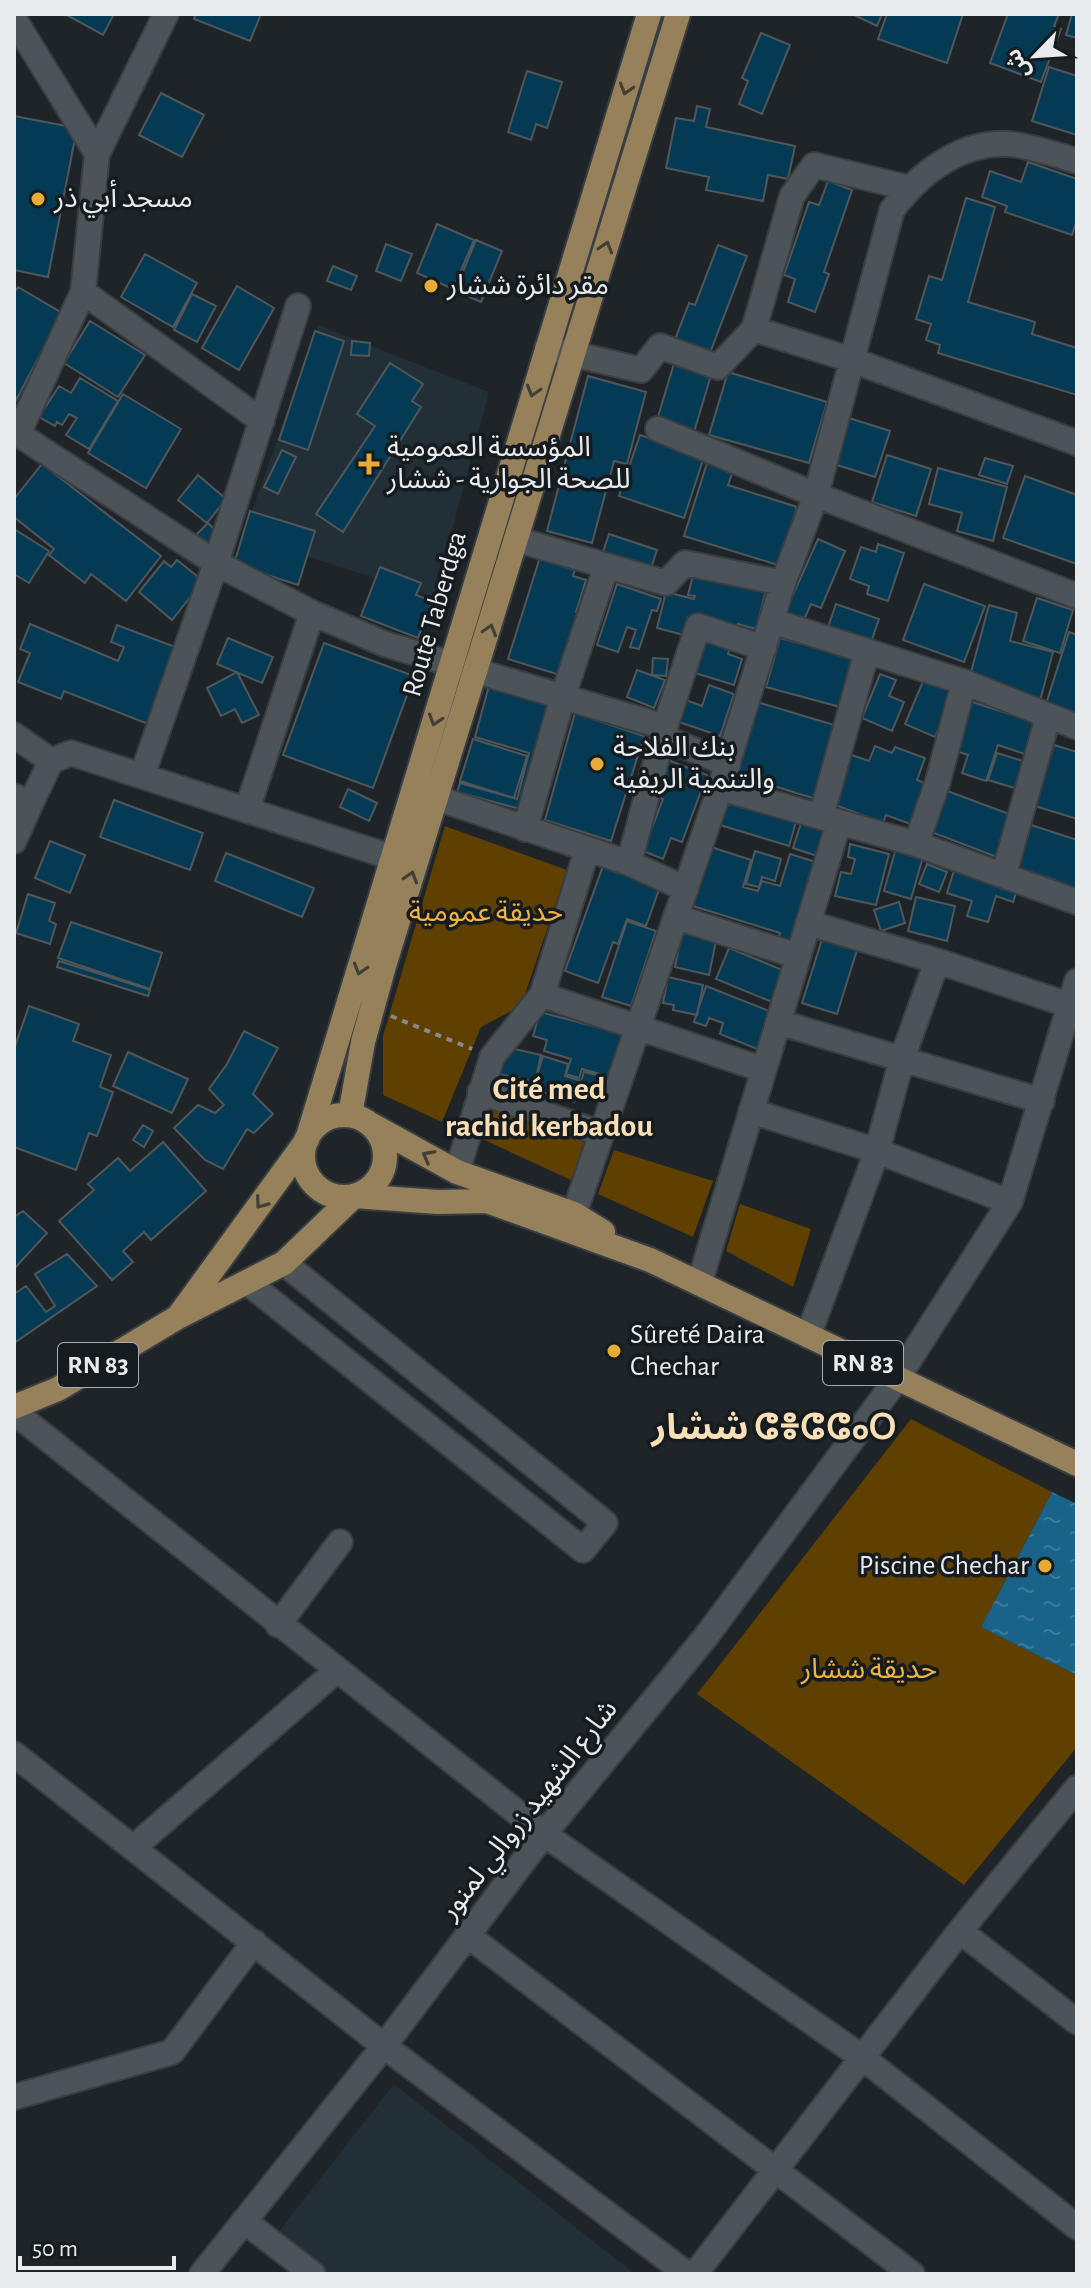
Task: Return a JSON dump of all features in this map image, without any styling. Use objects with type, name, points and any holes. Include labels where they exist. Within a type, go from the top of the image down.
[{"type":"main road","name":"Route Taberdga","points":[[360,1120],[372,1008],[453,665],[505,483],[649,14]]},
{"type":"main road","name":"Route Taberdga","points":[[307,1140],[394,858],[477,672],[678,14]]},
{"type":"main road","points":[[505,483],[530,491]]},
{"type":"main road","points":[[360,1120],[378,1133],[385,1158],[376,1182],[354,1196],[341,1197],[317,1187],[304,1165],[307,1140],[319,1123],[360,1120]]},
{"type":"main road","name":"RN 83","points":[[360,1120],[457,1172],[574,1214],[650,1260]]},
{"type":"main road","name":"RN 83","points":[[178,1317],[307,1140]]},
{"type":"main road","name":"RN 83","points":[[14,1409],[58,1389],[178,1317],[284,1263],[354,1196],[438,1202],[487,1201],[700,1281],[1077,1464]]},
{"type":"street","points":[[166,14],[97,154],[83,292],[16,441],[216,563],[312,613],[385,644],[563,696],[664,732],[728,764]]},
{"type":"street","points":[[14,19],[97,154]]},
{"type":"street","points":[[574,1214],[728,764],[783,583],[816,495],[892,210],[909,188],[937,165],[967,150],[1014,144],[1077,161]]},
{"type":"street","points":[[547,348],[572,357],[641,370],[660,346],[718,367],[754,329],[792,196],[814,165],[909,188]]},
{"type":"street","points":[[83,292],[262,421]]},
{"type":"street","points":[[142,776],[216,563],[298,306]]},
{"type":"street","points":[[754,329],[852,360],[1077,443]]},
{"type":"street","points":[[658,429],[816,495],[1077,596]]},
{"type":"street","points":[[518,540],[666,583],[685,563],[783,583]]},
{"type":"street","points":[[525,829],[563,696],[606,567]]},
{"type":"street","points":[[247,810],[312,613]]},
{"type":"street","points":[[772,621],[964,682],[1077,727]]},
{"type":"street","points":[[629,863],[664,732],[698,626],[764,648]]},
{"type":"street","points":[[700,1281],[808,923],[867,651]]},
{"type":"street","points":[[916,844],[938,781],[964,682]]},
{"type":"street","points":[[1004,874],[1048,717]]},
{"type":"street","points":[[14,735],[51,761]]},
{"type":"street","points":[[14,841],[22,800],[51,761],[71,753],[394,858]]},
{"type":"street","points":[[720,788],[916,844],[1077,902]]},
{"type":"street","points":[[424,794],[629,863],[686,889]]},
{"type":"street","points":[[457,1172],[492,1057],[542,995],[587,850]]},
{"type":"street","points":[[676,917],[797,956]]},
{"type":"street","points":[[808,923],[937,961],[1069,1005]]},
{"type":"street","points":[[808,1336],[877,1151],[902,1059],[937,961]]},
{"type":"street","name":"شارع الشهيد زروالي لمنور","points":[[202,2274],[384,2046],[544,1834],[708,1634],[897,1379],[1010,1202],[1077,981]]},
{"type":"street","points":[[542,995],[764,1070]]},
{"type":"street","points":[[778,1022],[1042,1101]]},
{"type":"street","points":[[480,1092],[600,1133]]},
{"type":"street","points":[[751,1111],[877,1151],[1010,1202]]},
{"type":"street","points":[[247,1282],[583,1550],[605,1523],[284,1263]]},
{"type":"street","points":[[14,1409],[278,1625],[544,1834],[863,2058],[1077,2227]]},
{"type":"street","points":[[278,1625],[340,1542]]},
{"type":"street","points":[[134,1847],[336,1671]]},
{"type":"street","points":[[14,1754],[384,2046],[687,2274]]},
{"type":"street","points":[[695,2274],[960,1931],[1077,1788]]},
{"type":"street","points":[[960,1931],[1077,2022]]},
{"type":"street","points":[[467,1935],[912,2274]]},
{"type":"street","points":[[14,2097],[172,2052],[254,1942]]},
{"type":"street","points":[[244,2221],[313,2274]]},
{"type":"path","points":[[372,1008],[492,1057]]},
{"type":"shaded area","name":"المؤسسة العمومية للصحة الجوارية - ششار","points":[[318,325],[489,392],[434,597],[243,536]]},
{"type":"shaded area","points":[[394,2084],[635,2274],[327,2274],[277,2234]]},
{"type":"green space","name":"حديقة عمومية","points":[[445,826],[567,870],[521,1006],[481,1027],[442,1122],[383,1095],[383,1036]]},
{"type":"green space","points":[[489,1108],[585,1141],[573,1181],[478,1137]]},
{"type":"green space","points":[[614,1150],[713,1181],[693,1237],[598,1194]]},
{"type":"green space","points":[[740,1204],[811,1229],[793,1287],[726,1251]]},
{"type":"green space","name":"حديقة ششار","points":[[911,1419],[1052,1492],[981,1627],[1077,1675],[1077,1747],[964,1885],[697,1694]]},
{"type":"water","name":"Piscine Chechar","points":[[1052,1492],[1077,1504],[1077,1675],[981,1627]]},
{"type":"building","points":[[65,14],[114,14],[103,35]]},
{"type":"building","points":[[196,14],[261,14],[250,41],[194,19]]},
{"type":"building","points":[[852,14],[882,14],[877,26]]},
{"type":"building","points":[[887,14],[963,14],[947,63],[878,39]]},
{"type":"building","points":[[1008,14],[1059,14],[1054,26],[1061,29],[1041,82],[990,63]]},
{"type":"building","points":[[1072,14],[1077,14],[1077,38],[1066,35]]},
{"type":"building","points":[[761,33],[790,45],[762,114],[739,104],[748,81],[742,78]]},
{"type":"building","points":[[1049,67],[1077,76],[1077,135],[1032,121]]},
{"type":"building","points":[[527,71],[562,82],[547,128],[536,124],[531,140],[508,132]]},
{"type":"building","points":[[161,93],[204,115],[182,157],[139,135]]},
{"type":"building","points":[[697,106],[710,109],[706,127],[795,146],[788,179],[768,175],[763,201],[706,190],[709,177],[666,168],[676,118],[694,121]]},
{"type":"building","name":"مسجد أبي ذر","points":[[14,116],[77,128],[48,277],[14,270]]},
{"type":"building","points":[[1028,162],[1077,179],[1077,220],[1072,235],[1005,212],[1007,206],[982,197],[990,171],[1021,182]]},
{"type":"building","points":[[828,181],[852,190],[824,272],[829,274],[815,312],[788,302],[795,279],[784,275],[809,202],[819,205]]},
{"type":"building","points":[[966,198],[995,207],[968,302],[1035,322],[1032,334],[1077,348],[1077,395],[938,353],[940,345],[926,340],[931,324],[916,319],[929,276],[942,280]]},
{"type":"building","points":[[437,224],[474,240],[453,289],[417,273]]},
{"type":"building","points":[[476,240],[502,251],[481,302],[455,291]]},
{"type":"building","points":[[386,244],[412,254],[401,281],[376,271]]},
{"type":"building","points":[[718,245],[747,256],[708,358],[673,345],[689,303],[695,305]]},
{"type":"building","points":[[145,254],[197,283],[173,327],[121,297]]},
{"type":"building","points":[[333,266],[357,276],[351,290],[327,281]]},
{"type":"building","points":[[237,286],[274,308],[239,370],[202,348]]},
{"type":"building","points":[[18,287],[62,313],[14,404],[14,293]]},
{"type":"building","points":[[192,294],[216,306],[197,342],[174,330]]},
{"type":"building","points":[[90,321],[145,355],[118,397],[64,363]]},
{"type":"building","points":[[315,331],[344,341],[308,450],[279,440]]},
{"type":"building","points":[[352,341],[370,343],[369,356],[351,355]]},
{"type":"building","points":[[675,360],[712,372],[694,432],[657,420]]},
{"type":"building","points":[[390,363],[423,384],[412,401],[421,407],[343,532],[316,514],[375,426],[357,414]]},
{"type":"building","points":[[728,372],[827,402],[809,463],[709,435]]},
{"type":"building","points":[[588,376],[646,392],[627,464],[614,461],[592,543],[547,531]]},
{"type":"building","points":[[80,378],[118,401],[89,449],[66,435],[77,418],[69,414],[62,425],[57,422],[55,426],[39,417],[59,386],[71,393]]},
{"type":"building","points":[[123,394],[181,429],[146,488],[88,453]]},
{"type":"building","points":[[849,418],[890,431],[875,477],[834,464]]},
{"type":"building","points":[[640,435],[704,457],[684,518],[619,496]]},
{"type":"building","points":[[282,450],[296,457],[278,494],[264,487]]},
{"type":"building","points":[[887,455],[931,469],[916,516],[872,502]]},
{"type":"building","points":[[985,458],[1013,466],[1007,484],[979,475]]},
{"type":"building","points":[[708,460],[734,468],[728,485],[797,507],[778,565],[684,536]]},
{"type":"building","points":[[42,464],[161,556],[126,601],[91,574],[85,583],[49,555],[54,549],[14,517],[14,499]]},
{"type":"building","points":[[938,468],[1007,487],[993,541],[957,531],[962,513],[929,504]]},
{"type":"building","points":[[198,475],[226,499],[207,523],[178,500]]},
{"type":"building","points":[[1025,476],[1077,495],[1077,564],[1003,538]]},
{"type":"building","points":[[250,511],[315,531],[298,585],[234,564]]},
{"type":"building","points":[[208,523],[218,533],[202,549],[192,539]]},
{"type":"building","points":[[14,529],[49,551],[29,583],[14,574]]},
{"type":"building","points":[[609,534],[657,550],[650,571],[602,555]]},
{"type":"building","points":[[818,539],[845,551],[821,608],[811,604],[802,624],[781,615]]},
{"type":"building","points":[[878,544],[904,553],[888,601],[867,594],[869,586],[850,579],[861,547],[876,552]]},
{"type":"building","points":[[541,554],[576,566],[573,576],[586,580],[576,612],[582,614],[563,676],[508,659]]},
{"type":"building","points":[[177,560],[203,581],[172,620],[139,592],[164,561],[171,567]]},
{"type":"building","points":[[380,567],[421,583],[416,595],[432,601],[418,638],[361,616]]},
{"type":"building","points":[[694,571],[766,590],[756,629],[738,624],[737,629],[688,617],[684,635],[657,628],[666,592],[694,599],[695,596],[688,595]]},
{"type":"building","points":[[617,584],[661,599],[657,611],[652,610],[639,649],[630,647],[636,630],[627,627],[618,652],[597,645]]},
{"type":"building","points":[[924,584],[985,606],[964,662],[903,640]]},
{"type":"building","points":[[1037,598],[1073,610],[1060,653],[1023,641]]},
{"type":"building","points":[[836,604],[879,619],[870,645],[827,630]]},
{"type":"building","points":[[989,605],[1017,613],[1010,641],[1053,652],[1040,701],[1009,693],[1011,687],[970,676]]},
{"type":"building","points":[[30,624],[118,661],[124,647],[111,642],[117,625],[178,648],[148,724],[64,691],[61,699],[18,682],[30,653],[20,649]]},
{"type":"building","points":[[1069,632],[1077,635],[1077,715],[1046,704]]},
{"type":"building","points":[[704,634],[731,643],[728,654],[742,659],[734,685],[692,672]]},
{"type":"building","points":[[228,638],[273,657],[262,683],[217,664]]},
{"type":"building","points":[[780,638],[853,658],[840,707],[766,687]]},
{"type":"building","points":[[324,643],[414,676],[373,788],[283,755]]},
{"type":"building","points":[[653,658],[668,659],[666,676],[652,675]]},
{"type":"building","points":[[637,670],[665,680],[654,708],[627,697]]},
{"type":"building","points":[[237,672],[259,715],[242,723],[235,709],[221,716],[207,688]]},
{"type":"building","points":[[880,674],[896,680],[889,696],[904,702],[892,731],[862,718]]},
{"type":"building","points":[[924,679],[954,692],[935,737],[905,724]]},
{"type":"building","points":[[490,682],[550,699],[520,809],[457,792],[460,783],[517,799],[529,753],[475,737]]},
{"type":"building","points":[[709,685],[734,694],[720,736],[676,721],[683,699],[702,706]]},
{"type":"building","points":[[969,701],[1041,724],[1031,756],[998,745],[986,781],[962,773],[968,755],[953,750]]},
{"type":"building","points":[[757,702],[844,728],[822,801],[735,774]]},
{"type":"building","name":"بنك الفلاحة والتنمية الريفية","points":[[575,713],[644,736],[611,841],[545,820]]},
{"type":"building","points":[[473,739],[527,756],[514,798],[460,781]]},
{"type":"building","points":[[1054,745],[1077,752],[1077,819],[1035,806]]},
{"type":"building","points":[[875,746],[892,753],[895,747],[925,758],[917,780],[931,786],[916,826],[886,815],[883,823],[830,803],[849,754],[869,761]]},
{"type":"building","points":[[997,753],[1026,762],[1018,789],[988,780]]},
{"type":"building","points":[[668,760],[707,775],[682,842],[671,838],[663,859],[643,851],[663,799],[655,796]]},
{"type":"building","points":[[348,789],[377,803],[369,821],[340,807]]},
{"type":"building","points":[[942,789],[1012,815],[997,857],[926,830]]},
{"type":"building","points":[[114,800],[203,833],[190,870],[100,837]]},
{"type":"building","points":[[727,801],[796,822],[789,846],[720,825]]},
{"type":"building","points":[[802,820],[829,829],[820,857],[793,848]]},
{"type":"building","points":[[1031,825],[1077,840],[1077,896],[1053,889],[1055,880],[1017,868]]},
{"type":"building","points":[[50,841],[85,855],[70,893],[35,878]]},
{"type":"building","points":[[850,844],[889,854],[876,905],[835,896],[841,872],[851,874],[855,859],[848,857]]},
{"type":"building","points":[[711,847],[751,860],[743,887],[758,891],[762,881],[780,886],[790,854],[819,863],[793,949],[777,944],[780,933],[693,906]]},
{"type":"building","points":[[896,848],[923,857],[911,899],[884,891]]},
{"type":"building","points":[[755,851],[781,859],[775,881],[762,877],[759,887],[746,884]]},
{"type":"building","points":[[226,853],[314,888],[302,917],[215,881]]},
{"type":"building","points":[[927,864],[947,872],[939,892],[919,884]]},
{"type":"building","points":[[956,864],[1019,884],[1013,902],[996,896],[988,922],[967,916],[972,901],[947,893]]},
{"type":"building","points":[[603,866],[661,884],[646,926],[627,919],[618,944],[613,942],[598,983],[565,971]]},
{"type":"building","points":[[28,894],[55,903],[49,921],[56,924],[50,944],[16,933]]},
{"type":"building","points":[[916,897],[955,906],[947,941],[908,931]]},
{"type":"building","points":[[899,902],[905,923],[881,931],[874,910]]},
{"type":"building","points":[[627,921],[656,931],[631,1006],[602,997]]},
{"type":"building","points":[[71,922],[162,953],[150,989],[58,958]]},
{"type":"building","points":[[683,928],[717,936],[709,975],[675,967]]},
{"type":"building","points":[[823,936],[858,947],[837,1014],[802,1003]]},
{"type":"building","points":[[729,948],[785,971],[772,1002],[716,979]]},
{"type":"building","points":[[59,961],[150,990],[148,996],[57,967]]},
{"type":"building","points":[[668,977],[703,985],[697,1015],[673,1010],[674,1005],[663,1003]]},
{"type":"building","points":[[706,986],[769,1011],[757,1049],[720,1034],[723,1023],[709,1018],[706,1026],[694,1022]]},
{"type":"building","points":[[29,1006],[79,1024],[73,1041],[111,1055],[100,1087],[113,1092],[97,1136],[89,1133],[76,1170],[14,1147],[14,1049]]},
{"type":"building","points":[[540,1012],[623,1034],[611,1077],[582,1069],[579,1078],[566,1074],[571,1059],[544,1051],[547,1040],[533,1036]]},
{"type":"building","points":[[244,1031],[278,1048],[253,1094],[273,1114],[254,1133],[247,1129],[223,1169],[205,1160],[174,1128],[198,1105],[215,1113],[224,1105],[209,1089],[227,1064]]},
{"type":"building","points":[[506,1047],[541,1055],[535,1082],[499,1074]]},
{"type":"building","points":[[128,1052],[188,1079],[172,1113],[113,1086]]},
{"type":"building","points":[[543,1056],[568,1064],[565,1076],[581,1081],[584,1072],[609,1078],[602,1101],[577,1094],[574,1102],[533,1089]]},
{"type":"building","points":[[143,1125],[153,1131],[144,1147],[133,1140]]},
{"type":"building","points":[[163,1142],[206,1191],[151,1240],[144,1232],[123,1251],[133,1262],[112,1280],[59,1221],[94,1190],[88,1184],[118,1158],[130,1171]]},
{"type":"building","points":[[23,1211],[47,1233],[14,1269],[14,1217]]},
{"type":"building","points":[[67,1254],[97,1286],[14,1343],[14,1294],[26,1286],[46,1312],[55,1306],[35,1274]]},
{"type":"place","name":"مسجد أبي ذر","points":[[38,199]]},
{"type":"place","name":"مقر دائرة ششار","points":[[431,286]]},
{"type":"place","name":"المؤسسة العمومية للصحة الجوارية - ششار","points":[[369,464]]},
{"type":"place","name":"بنك الفلاحة والتنمية الريفية","points":[[597,764]]},
{"type":"place","name":"Sûreté Daira Chechar","points":[[614,1351]]},
{"type":"place","name":"Piscine Chechar","points":[[1045,1566]]},
{"type":"district","name":"Cité med rachid kerbadou","points":[[549,1108]]},
{"type":"district","name":"ششار ⵛⴻⵛⵛⴰⵔ","points":[[774,1428]]}]
